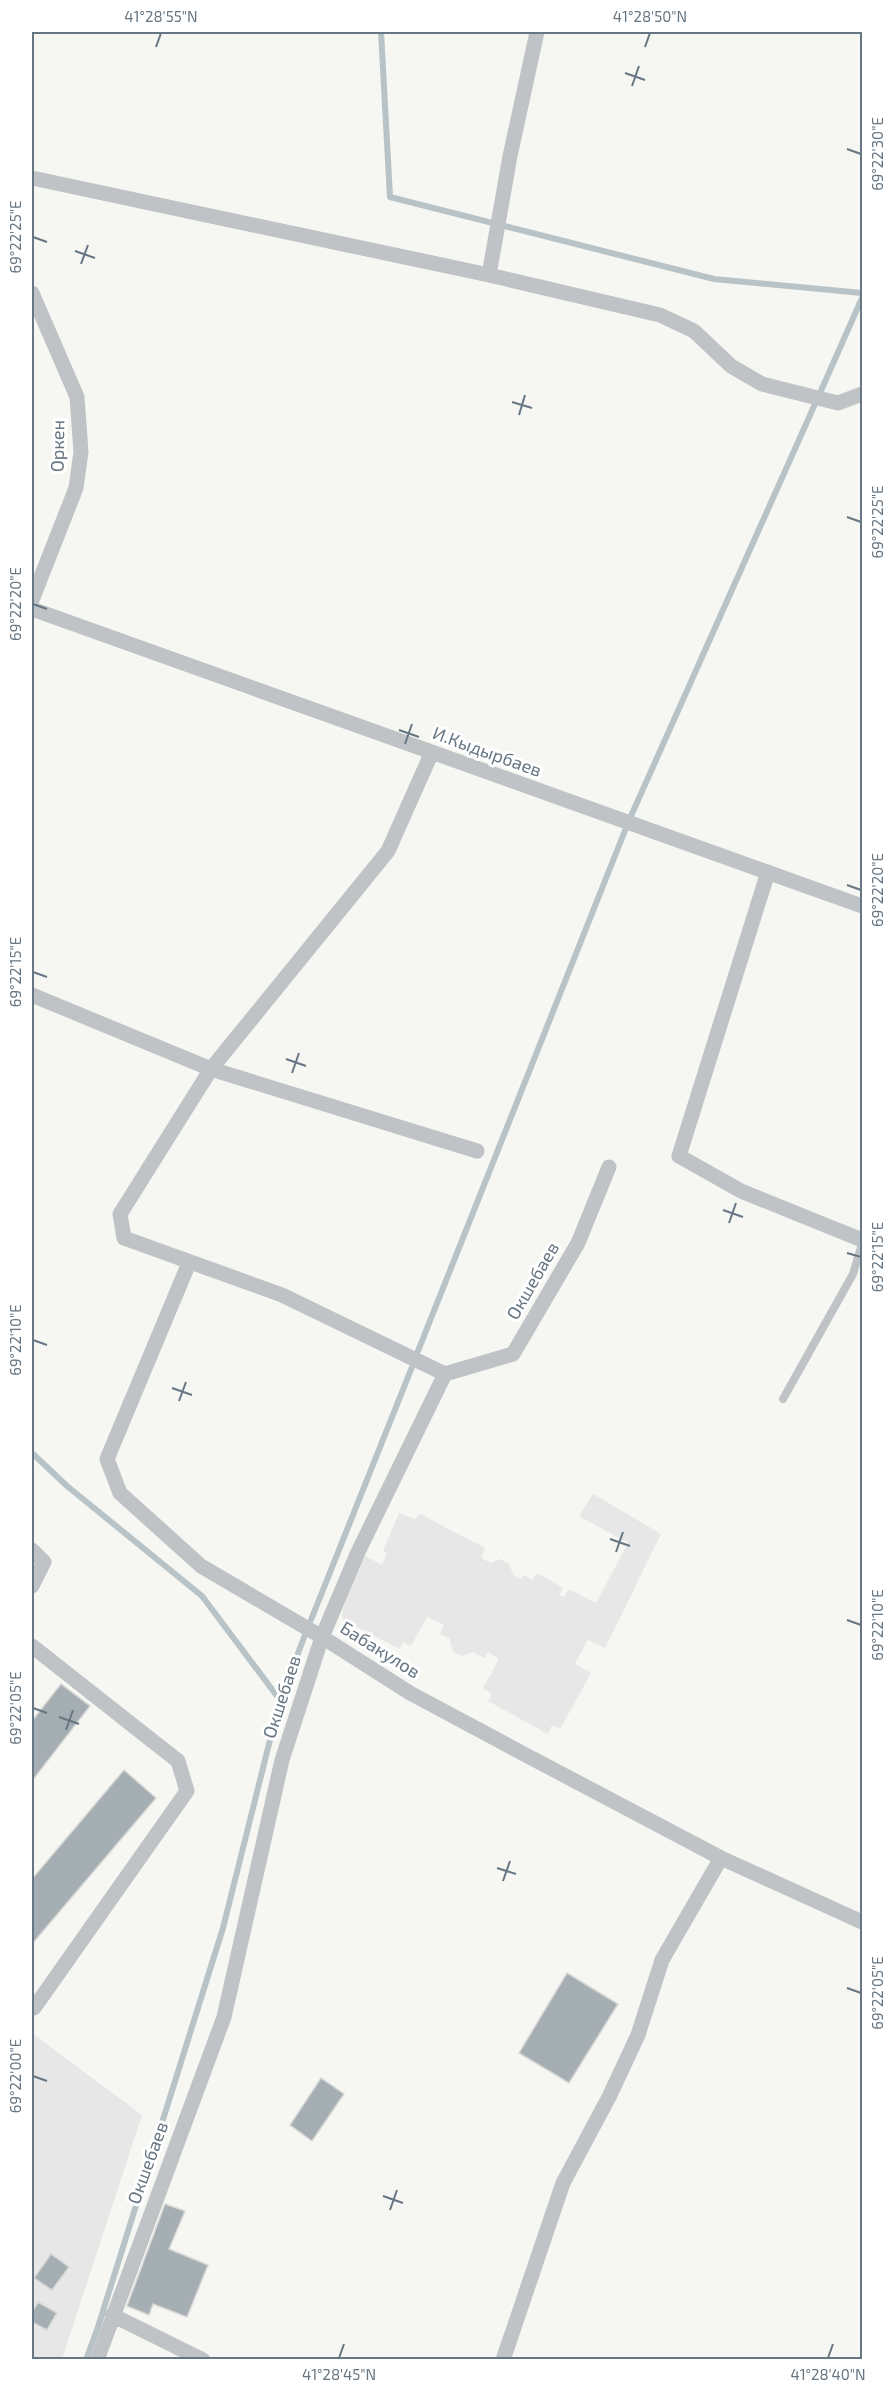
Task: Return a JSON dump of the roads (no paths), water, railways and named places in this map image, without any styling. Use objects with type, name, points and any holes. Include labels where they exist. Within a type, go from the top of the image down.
[{"type":"street","points":[[489,275],[510,156],[537,32]]},
{"type":"street","points":[[32,178],[489,275],[660,315],[694,331],[731,366],[762,384],[838,403],[862,394]]},
{"type":"street","name":"Оркен","points":[[32,293],[77,397],[81,452],[76,488],[32,600]]},
{"type":"street","name":"И.Кыдырбаев","points":[[32,609],[862,906]]},
{"type":"street","points":[[432,753],[388,851],[211,1069],[120,1214],[124,1238],[189,1263],[282,1294],[445,1374]]},
{"type":"street","points":[[768,872],[680,1156],[741,1191],[862,1242]]},
{"type":"street","points":[[32,995],[211,1069],[477,1151]]},
{"type":"street","name":"Окшебаев","points":[[97,2360],[224,2017],[282,1760],[322,1637],[357,1552],[445,1374],[513,1354],[578,1243],[609,1167]]},
{"type":"street","name":"Бабакулов","points":[[189,1263],[107,1459],[120,1494],[201,1566],[322,1637],[410,1693],[721,1858],[862,1922]]},
{"type":"street","points":[[32,1550],[44,1562],[32,1586]]},
{"type":"street","points":[[32,1646],[178,1761],[187,1791],[34,2008],[32,2007]]},
{"type":"street","points":[[503,2360],[563,2183],[609,2097],[638,2035],[662,1960],[721,1858]]},
{"type":"street","points":[[112,2315],[204,2360]]},
{"type":"lane","points":[[783,1399],[853,1274],[862,1242]]},
{"type":"waterway","points":[[381,32],[390,197],[714,279],[862,293]]},
{"type":"waterway","points":[[820,393],[862,298]]},
{"type":"waterway","points":[[631,816],[815,404]]},
{"type":"waterway","points":[[418,1351],[626,828]]},
{"type":"waterway","points":[[311,1620],[412,1367]]},
{"type":"waterway","points":[[32,1453],[67,1486],[202,1596],[280,1700]]},
{"type":"waterway","points":[[86,2360],[223,1928],[280,1700],[305,1635]]}]
